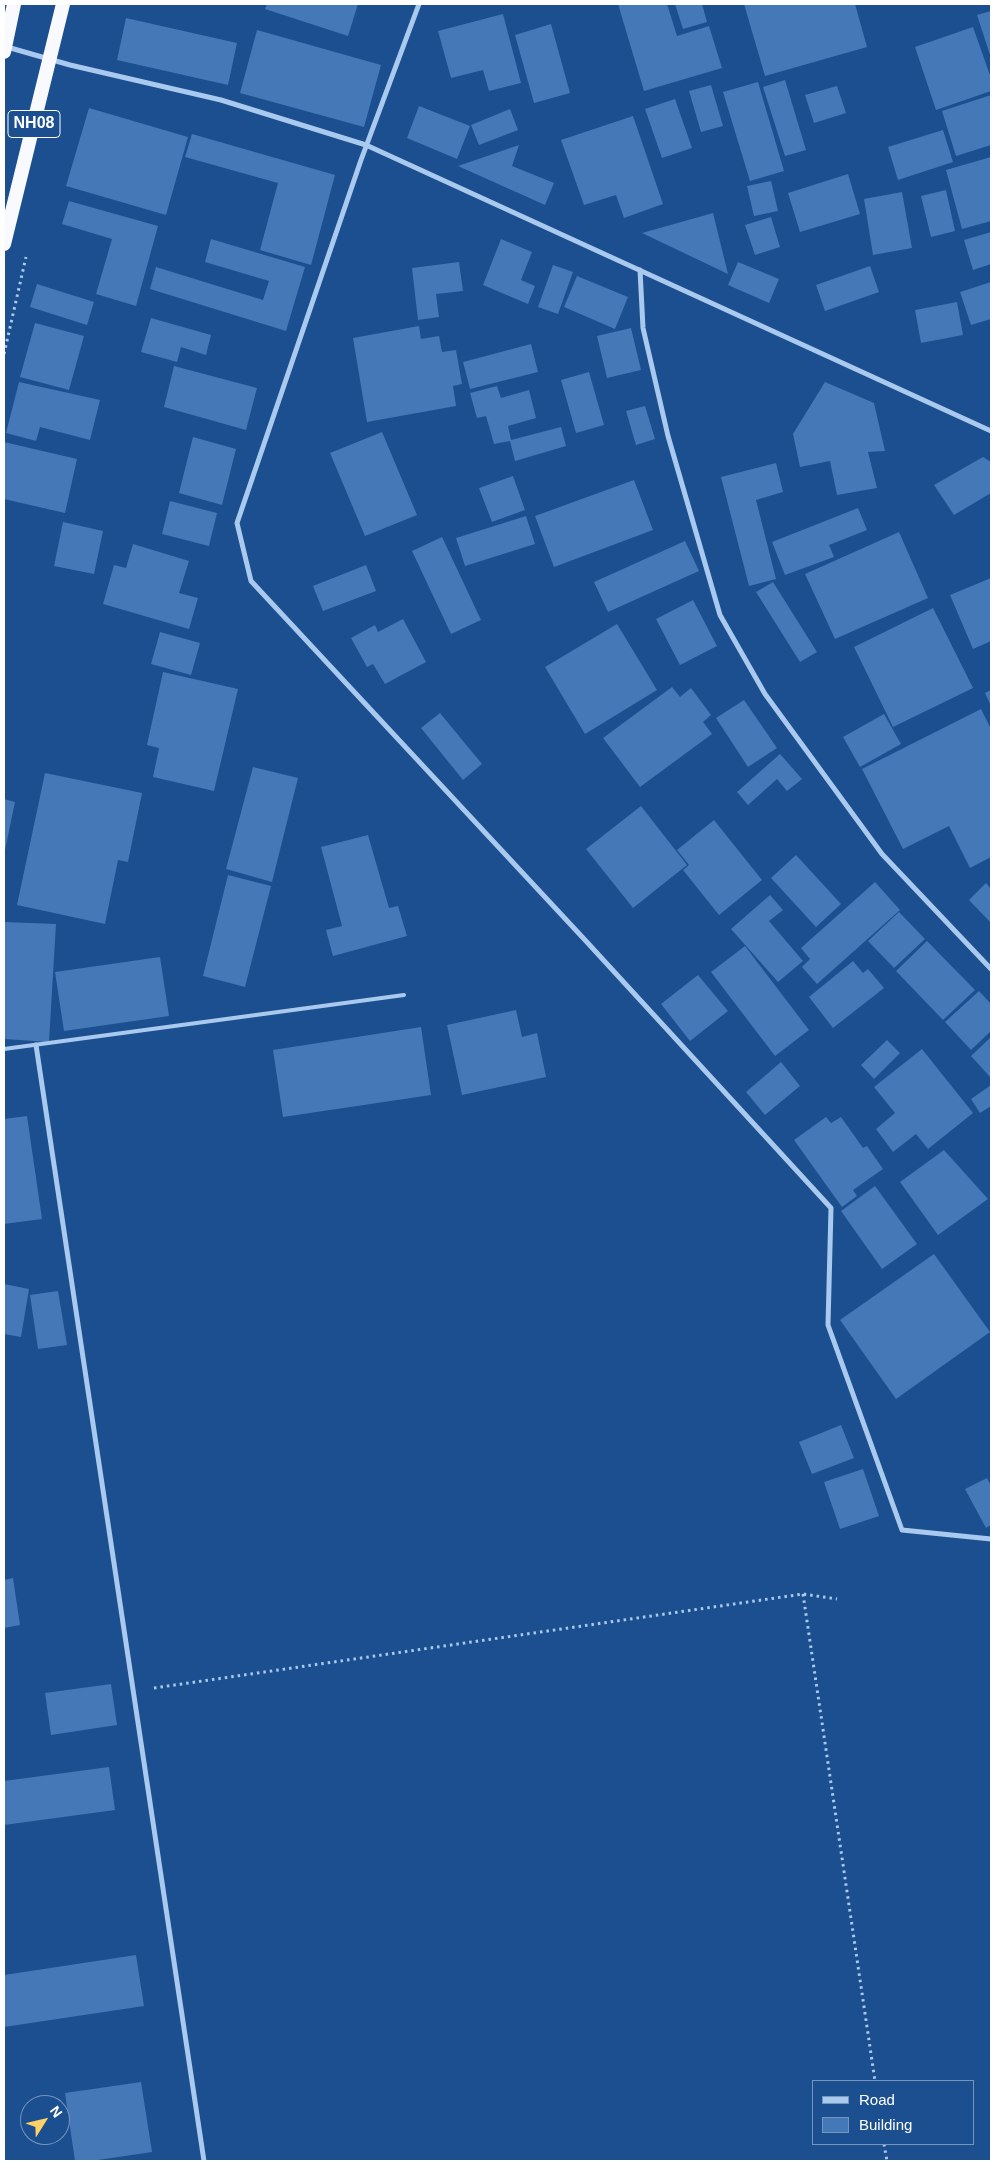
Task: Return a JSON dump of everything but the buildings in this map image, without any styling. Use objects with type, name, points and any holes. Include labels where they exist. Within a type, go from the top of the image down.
[{"type":"highway","points":[[4,49],[14,4]]},
{"type":"highway","name":"NH08","points":[[4,244],[63,4]]},
{"type":"street","points":[[419,4],[366,145],[237,523],[251,581],[586,940],[831,1208],[828,1325],[902,1530],[991,1539]]},
{"type":"street","points":[[4,49],[221,100],[366,145],[991,431]]},
{"type":"street","points":[[640,270],[643,328],[668,436],[720,615],[765,694],[882,854],[991,970]]},
{"type":"street","points":[[36,1045],[204,2161]]},
{"type":"lane","points":[[4,1049],[404,995]]},
{"type":"path","points":[[133,1691],[802,1594],[837,1599]]},
{"type":"path","points":[[802,1594],[875,2080]]},
{"type":"path","points":[[884,2145],[887,2161]]}]
